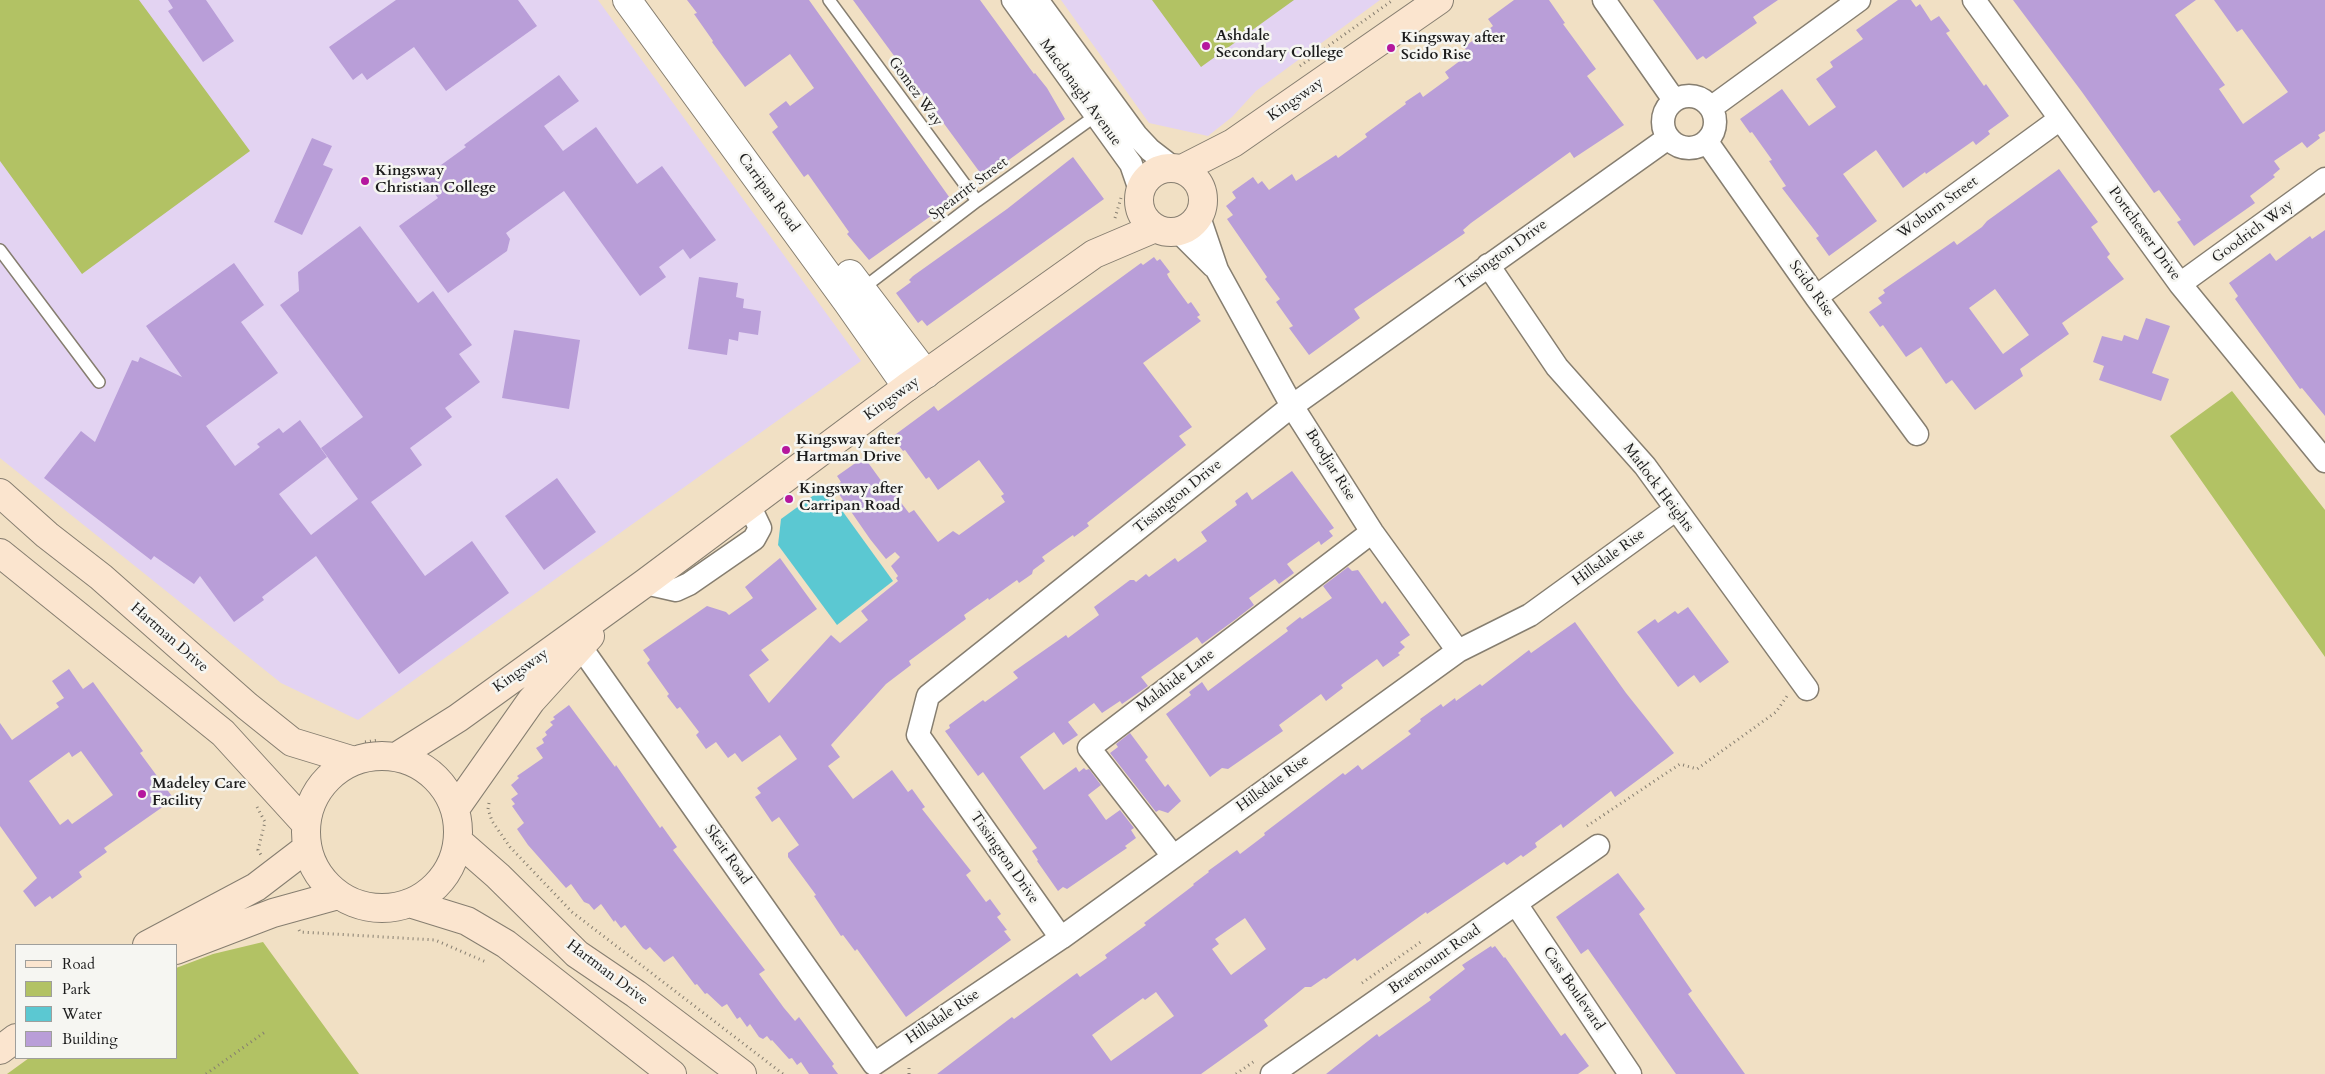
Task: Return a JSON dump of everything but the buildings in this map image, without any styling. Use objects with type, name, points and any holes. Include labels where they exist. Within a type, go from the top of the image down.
[{"type":"main road","name":"Kingsway","points":[[1094,254],[1118,219],[1139,195],[1152,174],[1162,169],[1177,168],[1233,144],[1439,2]]},
{"type":"main road","name":"Kingsway","points":[[391,748],[458,718],[645,583],[916,380],[1094,254],[1184,218],[1233,144]]},
{"type":"main road","points":[[1139,195],[1140,212],[1146,221],[1184,218],[1199,183],[1192,174],[1177,168]]},
{"type":"main road","name":"Hartman Drive","points":[[0,492],[47,536],[101,577],[247,706],[292,742],[357,751]]},
{"type":"main road","points":[[0,553],[223,733],[306,836],[318,874],[338,895],[372,908],[397,907],[409,903],[432,889],[442,879],[455,855],[458,841],[455,809],[445,788],[419,764],[391,748],[376,756],[357,751],[318,790],[310,806],[306,836],[256,886],[149,944]]},
{"type":"main road","name":"Kingsway","points":[[455,809],[531,702],[580,646],[645,583]]},
{"type":"main road","name":"Hartman Drive","points":[[458,841],[493,872],[577,954],[636,994],[742,1074]]},
{"type":"main road","points":[[178,949],[273,913],[338,895]]},
{"type":"main road","points":[[409,903],[465,920],[506,944],[672,1074]]},
{"type":"main road","points":[[0,1050],[15,1039]]},
{"type":"street","name":"Carripan Road","points":[[627,0],[777,190],[916,380]]},
{"type":"street","name":"Carripan Road","points":[[650,0],[777,190]]},
{"type":"street","name":"Macdonagh Avenue","points":[[1014,0],[1104,109],[1150,150],[1177,168]]},
{"type":"street","name":"Macdonagh Avenue","points":[[1037,0],[1104,109],[1131,164],[1139,195]]},
{"type":"street","points":[[1604,0],[1674,100]]},
{"type":"street","points":[[1712,107],[1859,0]]},
{"type":"street","name":"Portchester Drive","points":[[1974,0],[2180,284],[2325,461]]},
{"type":"street","points":[[1684,96],[1694,96],[1704,100],[1712,107],[1716,125],[1713,135],[1707,142],[1691,149],[1682,148],[1668,138],[1663,122],[1664,114],[1674,100],[1684,96]]},
{"type":"street","name":"Woburn Street","points":[[1816,297],[2060,119]]},
{"type":"street","name":"Tissington Drive","points":[[1061,938],[918,735],[928,696],[1292,406],[1668,138]]},
{"type":"street","name":"Scido Rise","points":[[1707,142],[1816,297],[1917,434]]},
{"type":"street","name":"Goodrich Way","points":[[2180,284],[2325,179]]},
{"type":"street","name":"Boodjar Rise","points":[[1184,218],[1217,270],[1292,406],[1372,532],[1458,651]]},
{"type":"street","name":"Matlock Heights","points":[[1488,265],[1557,367],[1646,466],[1675,510],[1807,689]]},
{"type":"street","name":"Hillsdale Rise","points":[[874,1064],[1061,938],[1458,651],[1530,616],[1675,510]]},
{"type":"street","name":"Malahide Lane","points":[[1173,856],[1089,748],[1372,532]]},
{"type":"street","name":"Skeit Road","points":[[580,646],[874,1064]]},
{"type":"street","name":"Braemount Road","points":[[1272,1074],[1598,846]]},
{"type":"street","name":"Cass Boulevard","points":[[1516,904],[1630,1074]]},
{"type":"lane","name":"Gomez Way","points":[[829,0],[977,201]]},
{"type":"lane","name":"Spearritt Street","points":[[854,295],[977,201],[1104,109]]},
{"type":"lane","points":[[0,250],[99,382]]},
{"type":"path","points":[[357,751],[391,748]]},
{"type":"path","points":[[492,794],[488,809],[492,821],[510,847],[572,912],[783,1074]]},
{"type":"path","points":[[493,872],[510,847]]},
{"type":"path","points":[[451,947],[465,920]]},
{"type":"path","points":[[206,1074],[265,1032]]},
{"type":"shaded area","name":"Kingsway Christian College","points":[[0,0],[598,0],[861,361],[358,720],[281,683],[0,458]]},
{"type":"shaded area","name":"Ashdale Secondary College","points":[[1061,0],[1380,0],[1256,91],[1232,117],[1208,136],[1149,123]]},
{"type":"green space","points":[[0,0],[139,0],[250,151],[82,274],[0,161]]},
{"type":"green space","points":[[1152,0],[1294,0],[1201,67]]},
{"type":"green space","points":[[2232,391],[2325,510],[2325,657],[2170,436]]},
{"type":"green space","points":[[263,942],[359,1074],[7,1074],[28,1059],[178,1059],[178,967],[213,954]]},
{"type":"water","points":[[825,487],[893,581],[837,625],[778,545],[781,519]]},
{"type":"place","name":"Ashdale Secondary College","points":[[1206,46]]},
{"type":"place","name":"Kingsway after Scido Rise","points":[[1391,48]]},
{"type":"place","name":"Kingsway Christian College","points":[[365,181]]},
{"type":"place","name":"Kingsway after Hartman Drive","points":[[786,450]]},
{"type":"place","name":"Kingsway after Carripan Road","points":[[789,499]]},
{"type":"place","name":"Madeley Care Facility","points":[[142,794]]}]
